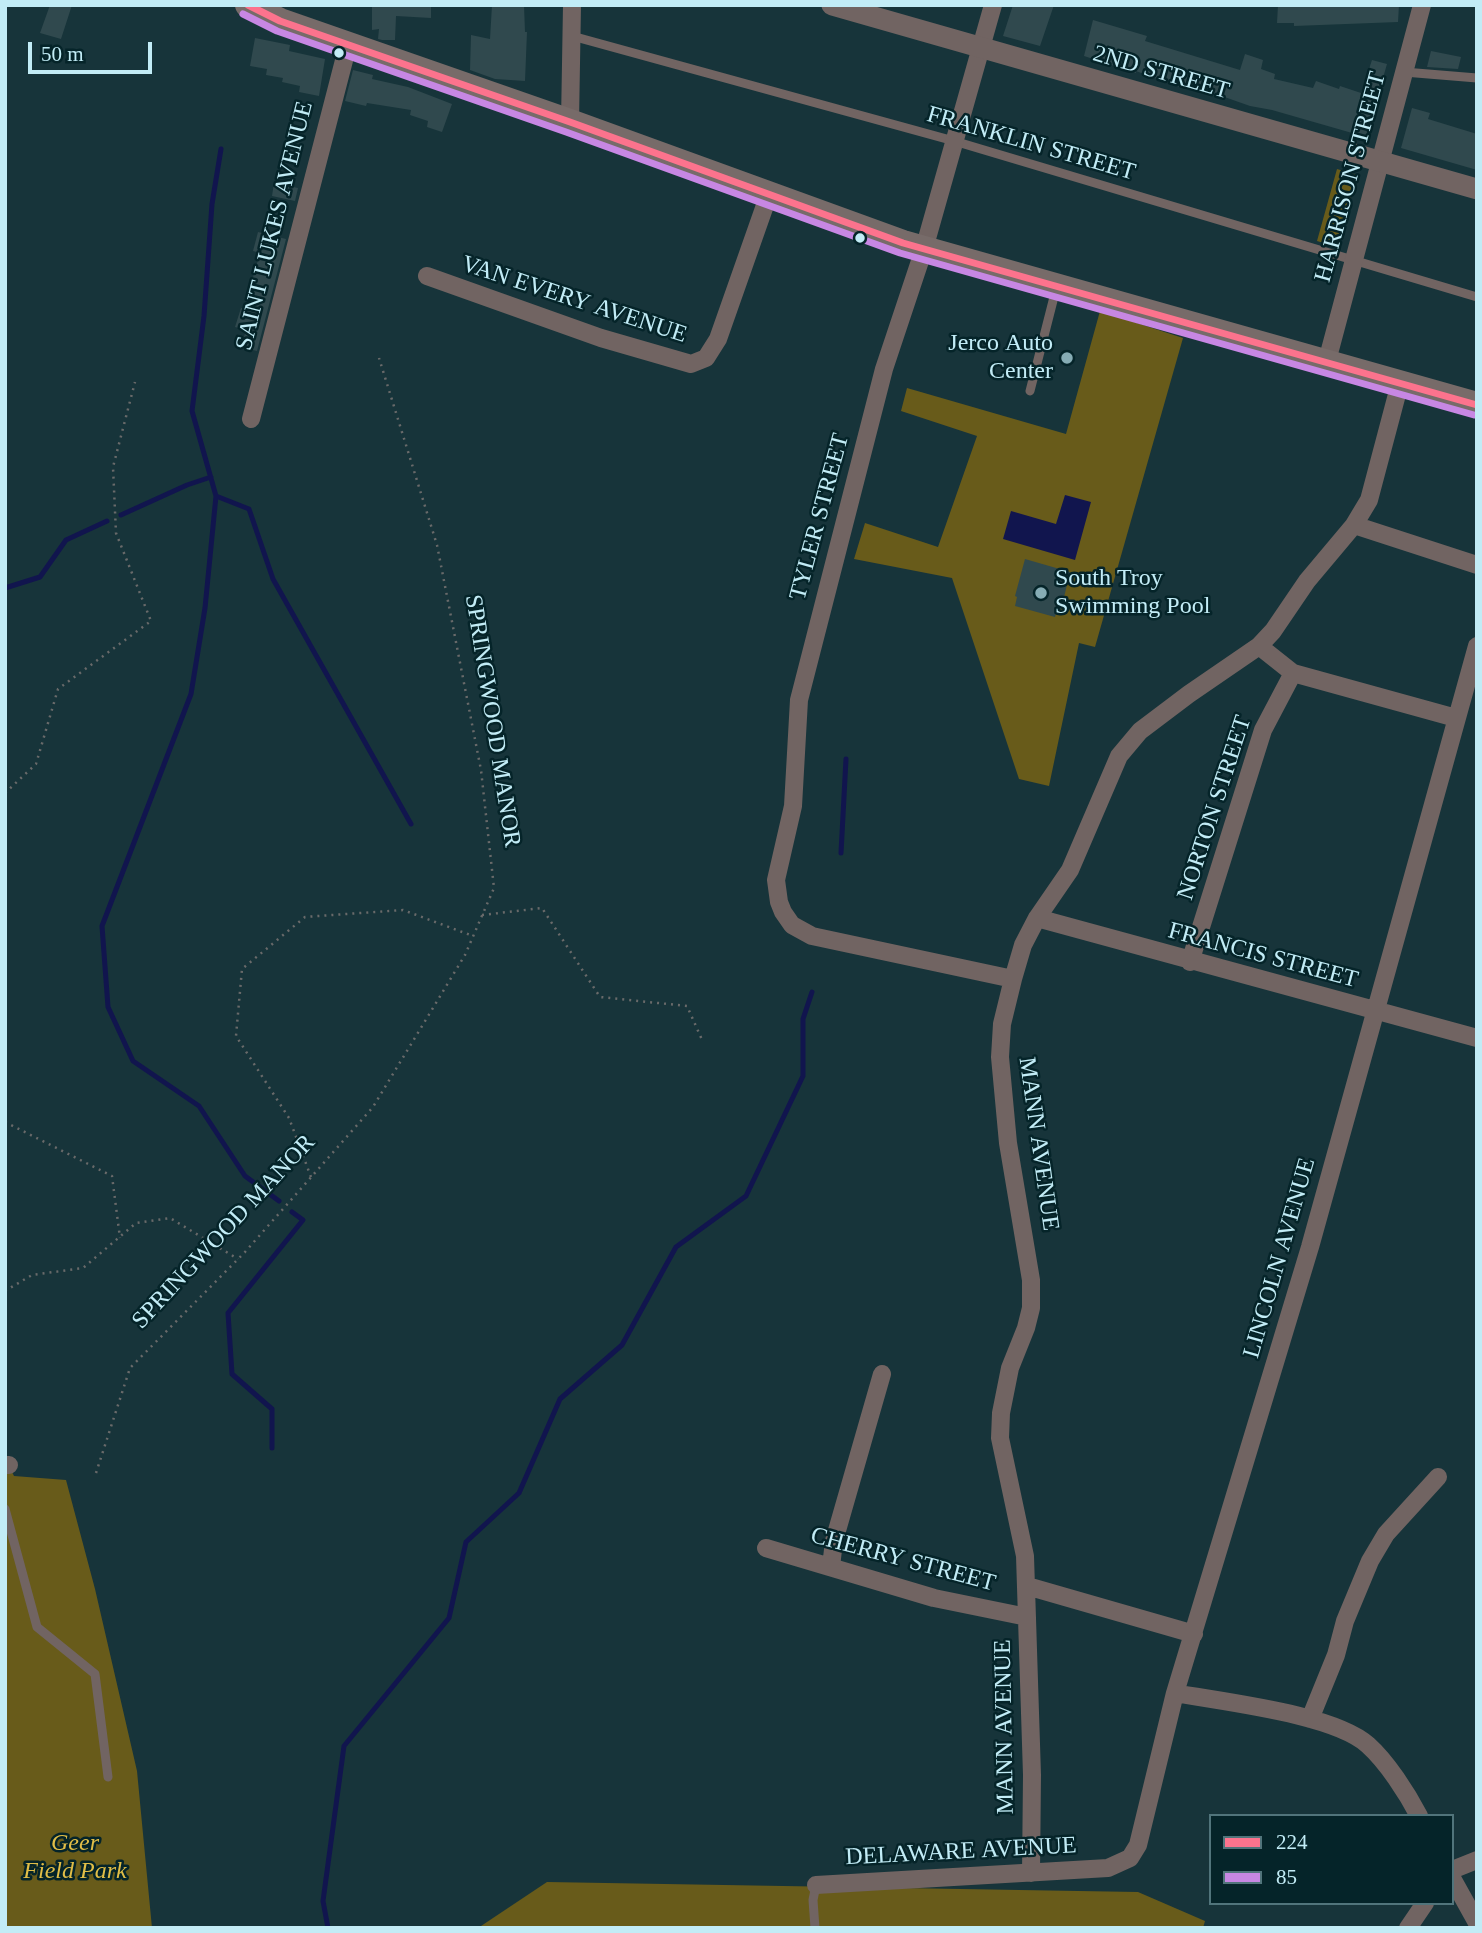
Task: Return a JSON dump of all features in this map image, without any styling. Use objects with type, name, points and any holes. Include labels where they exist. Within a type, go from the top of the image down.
[{"type":"main road","points":[[248,5],[280,21],[924,249],[1477,405]]},
{"type":"street","points":[[570,122],[572,5]]},
{"type":"street","name":"2ND STREET","points":[[832,5],[1477,189]]},
{"type":"street","name":"TYLER STREET","points":[[993,5],[924,249],[884,369],[802,688],[793,806],[776,880],[783,912],[792,925],[812,936],[1013,979]]},
{"type":"street","name":"HARRISON STREET","points":[[1327,361],[1422,5]]},
{"type":"street","name":"SAINT LUKES AVENUE","points":[[251,419],[348,45]]},
{"type":"street","name":"VAN EVERY AVENUE","points":[[427,276],[601,338],[691,364],[706,358],[718,339],[769,194]]},
{"type":"street","name":"MANN AVENUE","points":[[1031,1873],[1032,1776],[1025,1556],[1000,1438],[1001,1413],[1010,1368],[1031,1308],[1031,1280],[1008,1143],[1000,1057],[1002,1024],[1013,979],[1023,945],[1037,918],[1070,870],[1119,756],[1140,731],[1259,646],[1273,632],[1307,580],[1354,525],[1369,500],[1401,383]]},
{"type":"street","points":[[1354,525],[1477,565]]},
{"type":"street","points":[[1259,646],[1293,673],[1456,718]]},
{"type":"street","name":"LINCOLN AVENUE","points":[[1108,1868],[1130,1858],[1138,1845],[1175,1693],[1310,1247],[1477,646]]},
{"type":"street","name":"NORTON STREET","points":[[1191,962],[1263,730],[1293,673]]},
{"type":"street","name":"FRANCIS STREET","points":[[1037,918],[1477,1038]]},
{"type":"street","points":[[831,1567],[834,1541],[882,1374]]},
{"type":"street","points":[[1310,1719],[1370,1561],[1386,1534],[1438,1478]]},
{"type":"street","name":"CHERRY STREET","points":[[766,1548],[934,1598],[1027,1618]]},
{"type":"street","points":[[1027,1586],[1194,1634]]},
{"type":"street","points":[[1175,1693],[1310,1719],[1347,1731],[1367,1744],[1418,1814]]},
{"type":"street","points":[[1454,1869],[1477,1860]]},
{"type":"street","name":"DELAWARE AVENUE","points":[[816,1885],[1108,1868]]},
{"type":"street","points":[[1454,1882],[1477,1923]]},
{"type":"street","points":[[1408,1928],[1424,1905]]},
{"type":"lane","name":"FRANKLIN STREET","points":[[572,36],[954,141],[1477,297]]},
{"type":"lane","points":[[1404,72],[1477,78]]},
{"type":"lane","points":[[1030,390],[1056,287]]},
{"type":"lane","points":[[5,1509],[37,1628],[95,1674],[108,1777]]},
{"type":"lane","points":[[815,1928],[816,1885]]},
{"type":"path","name":"SPRINGWOOD MANOR","points":[[96,1473],[130,1368],[238,1259],[373,1107],[465,955],[494,888],[481,770],[437,545],[379,358]]},
{"type":"path","points":[[5,793],[36,764],[58,689],[151,621],[116,533],[113,467],[135,382]]},
{"type":"path","points":[[482,915],[542,908],[600,997],[687,1006],[703,1042]]},
{"type":"path","points":[[311,1177],[289,1118],[236,1036],[242,969],[305,917],[402,910],[473,936]]},
{"type":"path","points":[[5,1122],[112,1176],[120,1238]]},
{"type":"path","points":[[5,1291],[33,1275],[83,1268],[136,1223],[170,1218],[238,1259]]},
{"type":"green space","points":[[1337,169],[1357,175],[1337,247],[1317,241]]},
{"type":"green space","name":"South Troy Swimming Pool","points":[[1100,311],[1183,338],[1095,647],[1079,643],[1049,786],[1019,779],[952,578],[854,559],[865,523],[938,547],[977,436],[901,411],[907,388],[1066,434]]},
{"type":"green space","name":"Geer Field Park","points":[[5,1458],[14,1476],[66,1480],[95,1589],[137,1771],[152,1928],[5,1928]]},
{"type":"green space","points":[[547,1882],[1138,1892],[1205,1921],[1203,1928],[478,1928]]},
{"type":"shaded area","name":"South Troy Swimming Pool","points":[[1065,495],[1091,502],[1075,560],[1003,539],[1011,511],[1056,524]]},
{"type":"building","points":[[50,5],[72,5],[61,39],[40,33]]},
{"type":"building","points":[[372,5],[431,5],[431,18],[396,16],[395,40],[382,40],[378,39],[379,29],[372,30]]},
{"type":"building","points":[[492,5],[524,5],[527,32],[525,81],[495,79],[470,70],[471,35],[490,39]]},
{"type":"building","points":[[1013,5],[1054,5],[1040,46],[1003,36]]},
{"type":"building","points":[[1278,5],[1399,5],[1398,22],[1294,26],[1294,23],[1277,23]]},
{"type":"building","points":[[1093,20],[1147,36],[1145,41],[1240,70],[1245,54],[1263,60],[1261,69],[1275,74],[1274,79],[1313,88],[1316,81],[1361,93],[1372,60],[1387,64],[1366,137],[1250,106],[1216,94],[1215,96],[1176,86],[1084,56]]},
{"type":"building","points":[[255,38],[290,45],[289,51],[325,59],[319,96],[299,92],[300,86],[282,82],[283,78],[266,75],[267,69],[250,66]]},
{"type":"building","points":[[1431,51],[1461,57],[1458,69],[1427,67]]},
{"type":"building","points":[[353,70],[373,75],[372,79],[408,87],[452,104],[442,132],[427,127],[428,121],[410,115],[411,110],[367,103],[366,106],[345,101]]},
{"type":"building","points":[[1412,108],[1430,113],[1428,119],[1477,134],[1477,170],[1401,148]]},
{"type":"building","points":[[274,183],[298,188],[295,201],[272,196]]},
{"type":"building","points":[[258,232],[286,239],[257,351],[241,347],[246,330],[235,327],[241,308],[244,309],[260,253],[253,251]]},
{"type":"building","points":[[1025,559],[1070,572],[1061,610],[1057,609],[1055,617],[1015,606]]},
{"type":"waterway","points":[[221,149],[212,204],[204,316],[192,411],[216,496],[205,608],[191,694],[102,926],[108,1007],[133,1061],[199,1106],[245,1176],[279,1201]]},
{"type":"waterway","points":[[121,515],[211,477]]},
{"type":"waterway","points":[[216,496],[249,509],[273,579],[411,824]]},
{"type":"waterway","points":[[5,588],[40,577],[66,540],[107,521]]},
{"type":"waterway","points":[[841,853],[846,759]]},
{"type":"waterway","points":[[328,1928],[323,1901],[344,1746],[449,1618],[466,1542],[519,1493],[560,1399],[622,1345],[676,1247],[746,1196],[803,1076],[803,1019],[812,992]]},
{"type":"waterway","points":[[272,1448],[272,1409],[232,1374],[228,1313],[303,1220],[292,1212]]},
{"type":"transit line","name":"224","points":[[248,5],[280,21],[570,122],[903,243],[1477,405]]},
{"type":"transit line","name":"85","points":[[243,14],[277,31],[900,253],[1474,415]]},
{"type":"place","name":"Jerco Auto Center","points":[[1067,358]]},
{"type":"place","name":"South Troy Swimming Pool","points":[[1041,593]]}]
